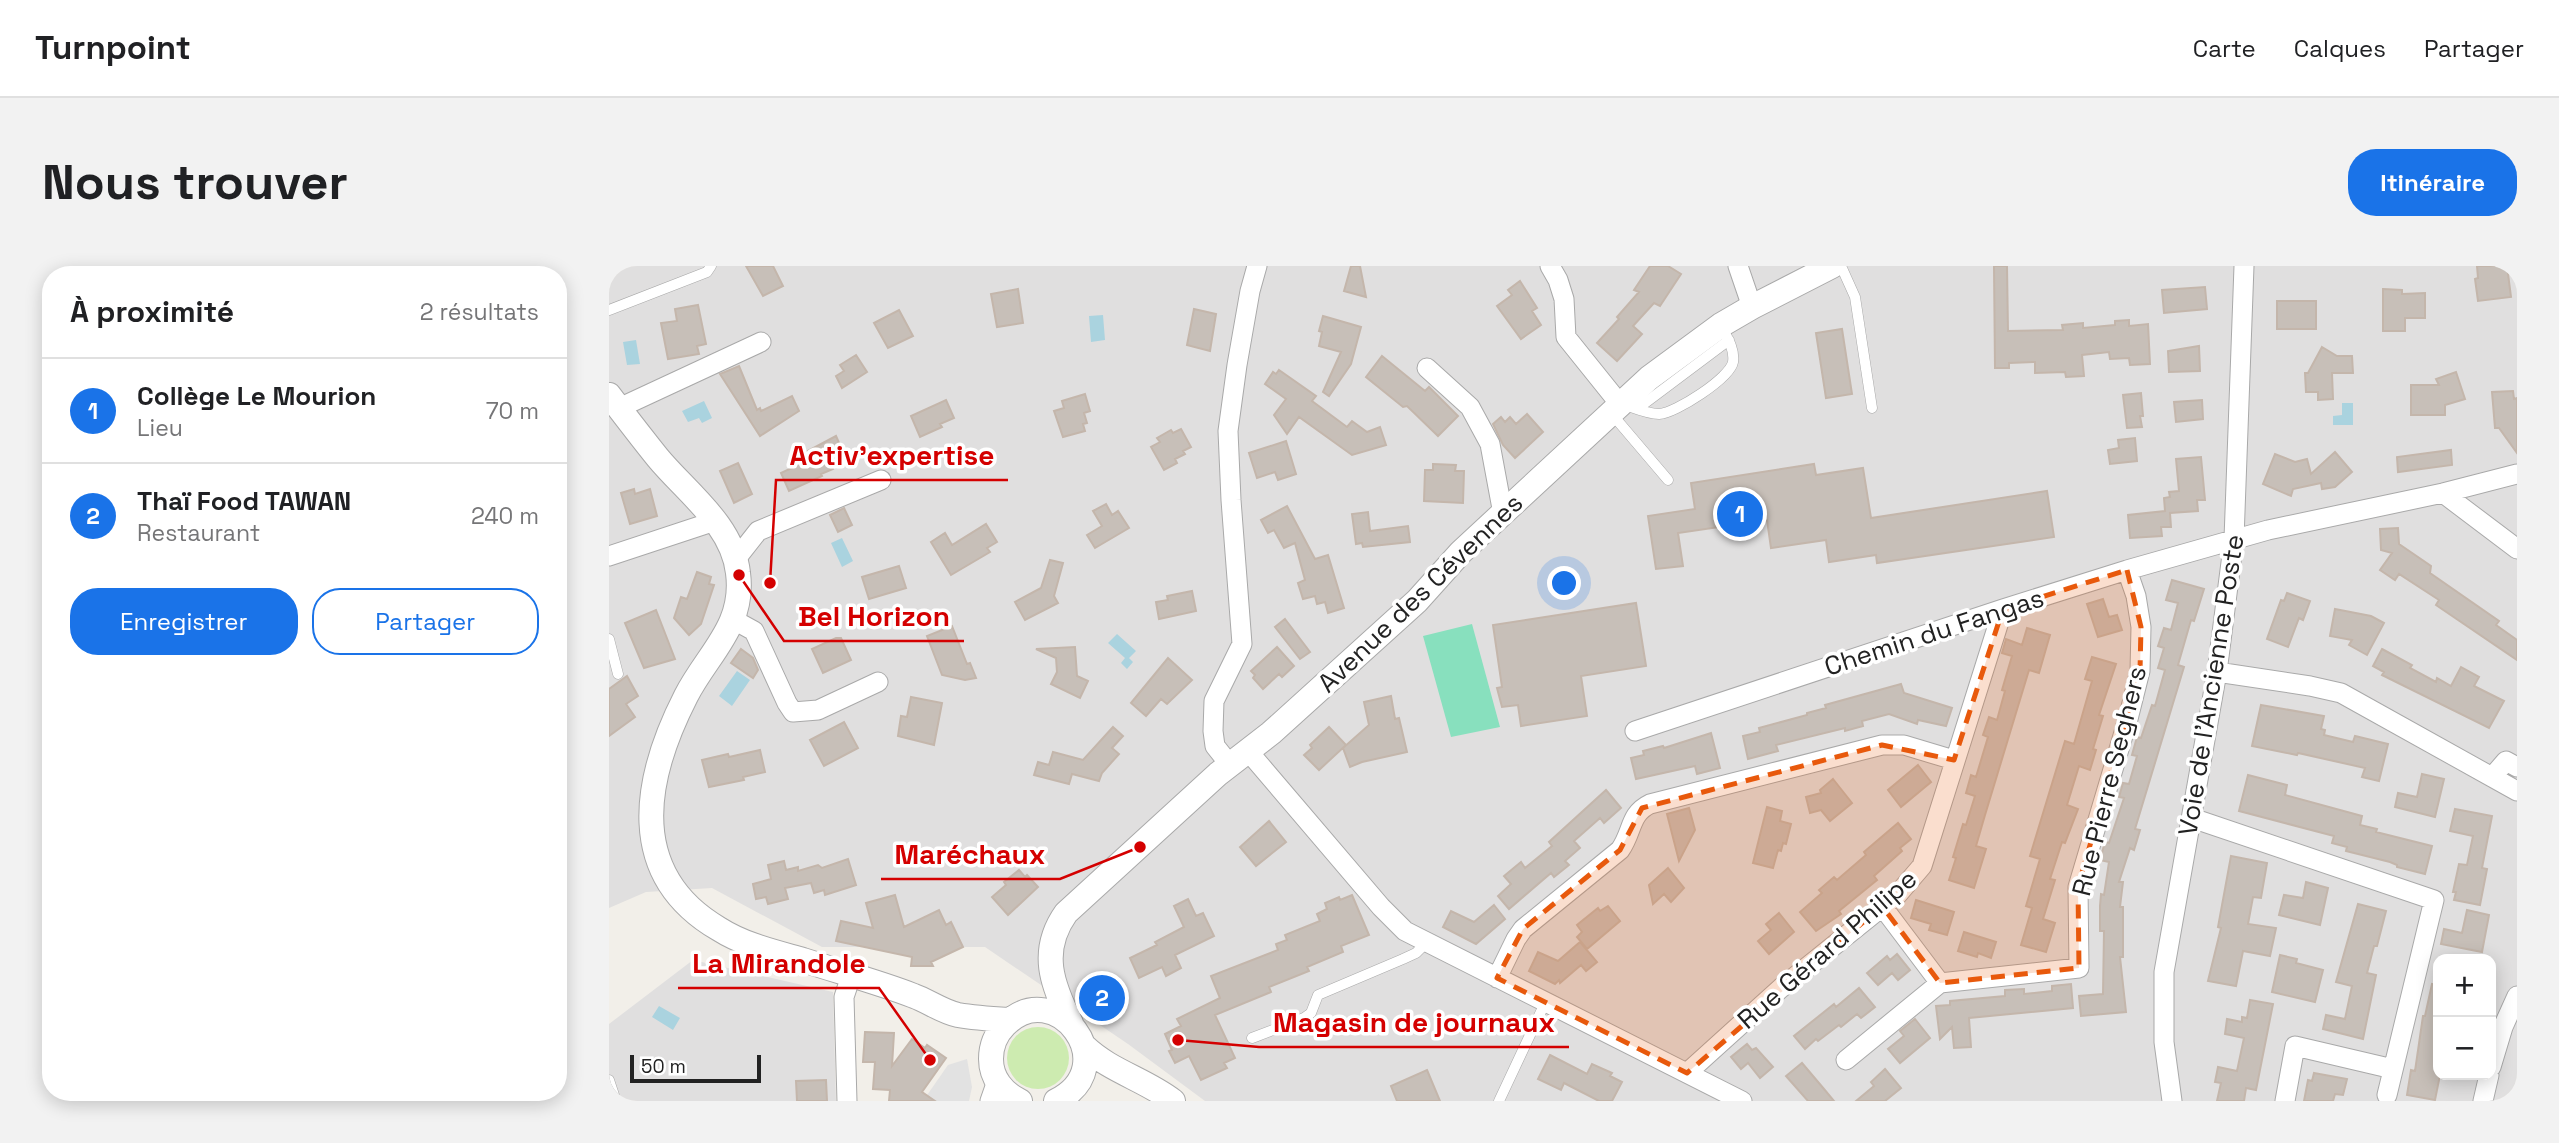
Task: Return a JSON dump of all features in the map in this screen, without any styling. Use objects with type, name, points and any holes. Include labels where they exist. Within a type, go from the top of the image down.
[{"type":"street","points":[[1257,266],[1250,290],[1228,431],[1242,644],[1214,701],[1215,746],[1239,758],[1392,921],[1405,931],[1742,1101]]},
{"type":"street","points":[[1550,266],[1558,280],[1563,299],[1566,337],[1622,408]]},
{"type":"street","points":[[1738,266],[1752,307]]},
{"type":"street","name":"Avenue des Cévennes","points":[[1084,1047],[1059,998],[1050,961],[1050,948],[1056,926],[1066,913],[1416,601],[1461,552],[1622,408],[1649,378],[1725,332],[1752,307],[1832,266]]},
{"type":"street","name":"Voie de l'Ancienne Poste","points":[[2172,1101],[2164,1042],[2164,972],[2217,672],[2234,539],[2244,266]]},
{"type":"street","points":[[761,342],[614,401],[658,458],[715,521],[736,559],[739,589],[734,620],[687,694],[658,764],[651,799],[650,831],[659,860],[674,889],[696,914],[718,929],[742,940],[914,996],[956,1015],[1018,1016],[1049,1012],[1071,1023]]},
{"type":"street","points":[[1427,368],[1470,407],[1490,444],[1503,514]]},
{"type":"street","name":"Chemin du Fangas","points":[[1635,731],[2127,570],[2269,530],[2443,493],[2517,474]]},
{"type":"street","points":[[736,559],[758,531],[881,480]]},
{"type":"street","points":[[2443,493],[2517,549]]},
{"type":"street","points":[[609,556],[715,521]]},
{"type":"street","name":"Rue Pierre Seghers","points":[[1940,983],[2079,968],[2078,887],[2140,671],[2141,627],[2136,596],[2127,570]]},
{"type":"street","name":"Rue Gérard Philipe","points":[[1687,1073],[1781,988],[1911,881],[1922,866],[2003,609]]},
{"type":"street","points":[[734,620],[754,631],[793,712],[818,710],[878,682]]},
{"type":"street","points":[[2217,672],[2341,693],[2517,790]]},
{"type":"street","points":[[1497,978],[1523,929],[1620,850],[1629,834],[1635,814],[1650,804],[1882,744],[1904,746],[1954,760]]},
{"type":"street","points":[[2493,776],[2506,761],[2517,767]]},
{"type":"street","points":[[2192,818],[2434,900],[2387,1096]]},
{"type":"street","points":[[1846,1060],[1940,983],[1882,906]]},
{"type":"street","name":"Avenue des Cévennes","points":[[993,1081],[995,1038],[1018,1016],[1043,979],[1050,961]]},
{"type":"street","points":[[848,1101],[844,996],[851,976]]},
{"type":"street","points":[[2496,1050],[2517,996]]},
{"type":"street","points":[[956,1015],[974,1035],[993,1081],[1020,1101]]},
{"type":"street","points":[[2285,1101],[2295,1046],[2393,1069]]},
{"type":"street","points":[[1084,1047],[1097,1058],[1155,1088],[1173,1101]]},
{"type":"street","points":[[1066,1094],[1085,1068],[1084,1047]]},
{"type":"street","points":[[1066,1094],[1108,1079],[1135,1078]]},
{"type":"street","points":[[2483,1101],[2488,1080]]},
{"type":"lane","points":[[609,310],[707,272],[711,266]]},
{"type":"lane","points":[[1840,266],[1855,297],[1872,408]]},
{"type":"lane","points":[[1622,408],[1652,414],[1672,412],[1725,376],[1733,363],[1732,346],[1725,332]]},
{"type":"lane","points":[[1622,408],[1668,480]]},
{"type":"lane","points":[[609,639],[618,674]]},
{"type":"lane","points":[[1252,1038],[1304,1018],[1311,1013],[1318,995],[1416,953],[1426,943]]},
{"type":"lane","points":[[1499,1101],[1545,1003]]},
{"type":"lane","points":[[609,1080],[616,1101]]},
{"type":"highlighted area","points":[[2127,570],[2141,627],[2140,671],[2078,887],[2079,968],[1940,983],[1882,906],[1687,1073],[1497,978],[1523,929],[1620,850],[1642,808],[1882,745],[1954,760],[2003,609]]},
{"type":"shaded area","points":[[609,266],[2517,266],[2517,1101],[1205,1101],[1128,1044],[985,947],[822,947],[712,888],[646,892],[609,908]]},
{"type":"shaded area","points":[[693,960],[833,992],[836,1101],[609,1101],[609,1024]]},
{"type":"shaded area","points":[[967,1059],[972,1087],[969,1101],[923,1101],[948,1065]]},
{"type":"green space","points":[[1472,624],[1500,727],[1451,737],[1423,636]]},
{"type":"green space","points":[[1038,1027],[1060,1036],[1069,1058],[1060,1080],[1038,1089],[1016,1080],[1007,1058],[1016,1036]]},
{"type":"water","points":[[1103,315],[1105,340],[1091,342],[1089,316]]},
{"type":"water","points":[[636,340],[640,364],[627,365],[623,342]]},
{"type":"water","points":[[704,401],[712,418],[702,423],[699,418],[688,422],[682,411]]},
{"type":"water","points":[[2342,403],[2353,403],[2353,425],[2333,425],[2333,416],[2342,415]]},
{"type":"water","points":[[842,538],[853,561],[842,567],[831,543]]},
{"type":"water","points":[[1117,634],[1136,651],[1129,658],[1133,662],[1127,669],[1121,663],[1125,658],[1108,643]]},
{"type":"water","points":[[737,671],[750,680],[732,706],[719,696]]},
{"type":"water","points":[[659,1006],[680,1018],[673,1030],[652,1017]]},
{"type":"building","points":[[746,266],[773,266],[783,286],[763,296]]},
{"type":"building","points":[[1351,266],[1360,266],[1366,297],[1344,291]]},
{"type":"building","points":[[1650,266],[1668,266],[1681,274],[1660,306],[1654,303],[1633,326],[1642,334],[1617,361],[1597,343],[1639,292],[1634,290]]},
{"type":"building","points":[[1994,266],[2007,266],[2008,331],[2063,330],[2062,325],[2083,323],[2083,328],[2115,325],[2115,321],[2129,320],[2129,326],[2148,324],[2150,364],[2130,365],[2129,358],[2110,359],[2109,352],[2082,355],[2084,376],[2066,377],[2065,372],[2035,373],[2035,362],[2009,363],[2009,368],[1995,368]]},
{"type":"building","points":[[2477,266],[2507,266],[2511,297],[2478,301],[2475,279],[2478,278]]},
{"type":"building","points":[[1520,281],[1537,308],[1532,311],[1541,325],[1521,339],[1497,306],[1512,295],[1508,290]]},
{"type":"building","points":[[2205,287],[2207,309],[2164,313],[2162,290]]},
{"type":"building","points":[[1018,289],[1023,323],[997,327],[991,294]]},
{"type":"building","points":[[2383,289],[2402,290],[2402,294],[2425,293],[2425,318],[2405,318],[2405,331],[2383,331]]},
{"type":"building","points":[[2277,301],[2316,301],[2316,329],[2277,329]]},
{"type":"building","points":[[698,305],[706,344],[697,346],[699,354],[668,359],[661,323],[677,321],[675,309]]},
{"type":"building","points":[[1194,309],[1216,314],[1210,351],[1187,345]]},
{"type":"building","points":[[899,310],[913,336],[888,348],[874,323]]},
{"type":"building","points":[[1323,316],[1361,327],[1351,364],[1329,396],[1323,392],[1341,352],[1319,346]]},
{"type":"building","points":[[1842,329],[1852,394],[1826,398],[1816,333]]},
{"type":"building","points":[[2199,346],[2200,371],[2169,372],[2168,351]]},
{"type":"building","points":[[2322,347],[2337,356],[2352,356],[2353,373],[2332,373],[2333,399],[2318,400],[2318,392],[2306,392],[2305,373],[2308,373]]},
{"type":"building","points":[[856,355],[867,372],[842,388],[836,376],[844,371],[840,365]]},
{"type":"building","points":[[1382,356],[1425,391],[1429,387],[1458,416],[1438,436],[1407,406],[1403,407],[1366,377]]},
{"type":"building","points":[[739,366],[757,410],[760,408],[761,411],[792,396],[799,411],[760,436],[720,374]]},
{"type":"building","points":[[1279,370],[1316,396],[1312,401],[1347,427],[1352,421],[1367,432],[1380,427],[1386,445],[1352,455],[1299,417],[1287,434],[1274,415],[1286,399],[1265,384],[1273,372],[1276,374]]},
{"type":"building","points":[[2456,372],[2465,399],[2445,405],[2445,415],[2411,415],[2411,385],[2439,385],[2436,379]]},
{"type":"building","points":[[2513,391],[2514,399],[2517,398],[2517,453],[2499,428],[2495,428],[2492,392]]},
{"type":"building","points":[[2141,393],[2142,427],[2127,428],[2123,395]]},
{"type":"building","points":[[1085,394],[1090,411],[1084,413],[1087,423],[1083,424],[1085,431],[1063,437],[1054,411],[1064,408],[1062,401]]},
{"type":"building","points":[[946,400],[954,418],[920,437],[911,416]]},
{"type":"building","points":[[2202,400],[2203,419],[2176,422],[2174,402]]},
{"type":"building","points":[[1527,414],[1543,432],[1515,458],[1503,445],[1493,424],[1501,417],[1505,422],[1510,417],[1516,424]]},
{"type":"building","points":[[1181,429],[1191,447],[1175,459],[1177,463],[1164,470],[1151,447],[1160,442],[1157,438],[1171,430],[1173,433]]},
{"type":"building","points":[[836,436],[844,454],[829,460],[833,469],[789,491],[781,473],[794,467],[791,460]]},
{"type":"building","points":[[2135,438],[2137,461],[2110,464],[2108,450],[2119,448],[2118,440]]},
{"type":"building","points":[[1286,441],[1296,474],[1278,480],[1275,472],[1257,478],[1249,453]]},
{"type":"building","points":[[2451,450],[2452,465],[2398,472],[2397,457]]},
{"type":"building","points":[[2335,452],[2352,472],[2335,487],[2322,489],[2321,483],[2293,489],[2291,496],[2263,484],[2275,454],[2295,462],[2307,459],[2311,474]]},
{"type":"building","points":[[2201,457],[2205,500],[2197,500],[2198,511],[2170,513],[2171,527],[2161,527],[2162,536],[2130,538],[2128,515],[2165,511],[2164,498],[2170,497],[2169,492],[2179,491],[2176,459]]},
{"type":"building","points":[[738,463],[752,494],[734,503],[720,471]]},
{"type":"building","points":[[1433,464],[1456,465],[1455,471],[1464,471],[1463,503],[1424,501],[1425,470],[1433,470]]},
{"type":"building","points":[[1814,464],[1816,475],[1863,468],[1871,518],[2047,491],[2054,537],[1877,563],[1876,555],[1829,562],[1826,540],[1771,548],[1767,520],[1678,533],[1683,566],[1656,569],[1648,516],[1695,509],[1691,483]]},
{"type":"building","points":[[634,489],[635,494],[650,489],[657,516],[630,524],[621,493]]},
{"type":"building","points":[[1106,504],[1112,515],[1118,511],[1129,528],[1095,548],[1087,535],[1102,526],[1093,511]]},
{"type":"building","points":[[1287,506],[1315,559],[1328,555],[1344,608],[1328,613],[1325,602],[1317,604],[1315,596],[1303,599],[1298,583],[1305,580],[1295,543],[1284,548],[1274,530],[1268,533],[1261,520]]},
{"type":"building","points":[[844,508],[852,525],[838,532],[830,515]]},
{"type":"building","points":[[1368,512],[1370,531],[1408,526],[1410,542],[1363,547],[1362,543],[1356,544],[1352,514]]},
{"type":"building","points":[[986,524],[997,542],[987,548],[990,552],[951,575],[931,542],[945,533],[952,545]]},
{"type":"building","points":[[2398,528],[2399,544],[2431,566],[2430,573],[2499,621],[2496,625],[2517,640],[2517,660],[2436,605],[2439,600],[2399,574],[2395,580],[2380,570],[2392,553],[2381,550],[2380,529]]},
{"type":"building","points":[[1050,560],[1063,563],[1054,596],[1058,603],[1025,620],[1015,602],[1041,588]]},
{"type":"building","points":[[899,566],[906,588],[869,599],[862,577]]},
{"type":"building","points":[[697,572],[711,577],[709,584],[714,585],[701,624],[689,635],[674,618],[681,597],[687,599]]},
{"type":"building","points":[[2172,580],[2204,589],[2194,621],[2191,620],[2178,665],[2184,667],[2135,829],[2140,830],[2134,850],[2130,848],[2119,882],[2123,882],[2120,907],[2123,907],[2123,957],[2120,957],[2126,1012],[2081,1016],[2079,996],[2103,994],[2104,931],[2100,931],[2100,906],[2109,862],[2100,860],[2105,842],[2109,843],[2124,798],[2119,797],[2123,783],[2129,784],[2137,756],[2132,755],[2137,737],[2141,738],[2152,705],[2155,706],[2165,670],[2158,668],[2164,648],[2158,646],[2164,628],[2171,630],[2178,603],[2166,600]]},
{"type":"building","points":[[1192,591],[1196,611],[1159,619],[1156,602],[1168,600],[1167,596]]},
{"type":"building","points":[[2287,593],[2310,601],[2303,620],[2299,618],[2288,647],[2267,639],[2281,600],[2284,601]]},
{"type":"building","points":[[2103,599],[2109,617],[2117,615],[2122,630],[2098,637],[2087,604]]},
{"type":"building","points":[[1636,603],[1646,666],[1581,676],[1587,716],[1521,726],[1518,705],[1502,707],[1497,688],[1502,687],[1493,625]]},
{"type":"building","points":[[2335,609],[2371,616],[2384,623],[2367,655],[2349,645],[2352,640],[2330,636]]},
{"type":"building","points":[[656,610],[675,659],[644,668],[625,623]]},
{"type":"building","points":[[1285,619],[1310,652],[1300,659],[1275,627]]},
{"type":"building","points":[[952,626],[967,664],[970,663],[976,678],[965,680],[942,675],[927,636]]},
{"type":"building","points":[[2027,628],[2050,635],[2039,673],[2029,670],[1985,815],[1976,846],[1986,849],[1974,888],[1949,880],[1963,824],[1966,825],[1975,796],[1966,793],[1971,775],[1976,777],[1988,737],[1983,735],[1989,717],[1997,720],[2005,691],[2002,690],[2012,656],[2002,653],[2006,639],[2022,645]]},
{"type":"building","points":[[841,638],[851,660],[823,673],[812,649]]},
{"type":"building","points":[[1075,647],[1077,676],[1088,681],[1080,698],[1051,684],[1057,672],[1056,658],[1036,649]]},
{"type":"building","points":[[1277,647],[1294,666],[1282,677],[1279,674],[1263,689],[1253,678],[1255,675],[1251,671]]},
{"type":"building","points":[[741,649],[753,658],[758,670],[753,678],[731,663]]},
{"type":"building","points":[[2382,649],[2436,682],[2437,678],[2451,686],[2461,667],[2479,677],[2474,686],[2504,701],[2489,728],[2382,675],[2384,672],[2373,666]]},
{"type":"building","points":[[2092,657],[2116,664],[2099,715],[2103,716],[2090,770],[2079,766],[2067,805],[2078,809],[2065,843],[2062,842],[2050,879],[2055,880],[2043,919],[2055,923],[2046,952],[2021,945],[2032,908],[2026,906],[2040,859],[2030,856],[2065,741],[2074,744],[2092,681],[2085,679]]},
{"type":"building","points":[[1168,658],[1192,680],[1167,704],[1161,699],[1146,716],[1131,703]]},
{"type":"building","points":[[627,676],[638,696],[626,704],[635,717],[609,736],[609,689]]},
{"type":"building","points":[[1901,684],[1904,693],[1952,708],[1946,726],[1918,720],[1917,724],[1889,714],[1862,721],[1863,726],[1845,731],[1845,728],[1776,745],[1778,751],[1748,759],[1743,736],[1760,732],[1759,728],[1807,715],[1826,708],[1825,705]]},
{"type":"building","points":[[1391,696],[1395,719],[1399,718],[1407,752],[1350,767],[1343,748],[1369,725],[1364,702]]},
{"type":"building","points":[[911,697],[942,703],[934,745],[898,736],[901,716],[907,717]]},
{"type":"building","points":[[2261,705],[2324,716],[2321,729],[2325,730],[2324,735],[2353,742],[2355,736],[2388,744],[2379,781],[2362,777],[2365,768],[2252,746]]},
{"type":"building","points":[[844,722],[858,748],[824,766],[810,740]]},
{"type":"building","points":[[1113,727],[1123,736],[1112,748],[1119,754],[1102,773],[1099,781],[1072,774],[1069,784],[1034,775],[1038,762],[1049,765],[1053,752],[1083,760]]},
{"type":"building","points":[[1329,727],[1346,745],[1319,770],[1304,755],[1312,748],[1310,745]]},
{"type":"building","points":[[1711,733],[1720,768],[1697,774],[1695,766],[1636,779],[1631,758],[1644,755],[1643,751],[1663,746],[1664,748]]},
{"type":"building","points":[[760,750],[765,772],[743,777],[744,780],[709,787],[702,760]]},
{"type":"building","points":[[1918,765],[1931,782],[1901,807],[1888,790]]},
{"type":"building","points":[[2422,774],[2444,779],[2435,817],[2395,807],[2398,793],[2417,797]]},
{"type":"building","points":[[2248,775],[2287,785],[2285,795],[2362,816],[2360,825],[2377,829],[2376,832],[2432,846],[2425,874],[2346,851],[2347,847],[2332,843],[2334,836],[2239,811]]},
{"type":"building","points":[[1833,779],[1852,803],[1830,821],[1821,810],[1810,813],[1806,797],[1821,793],[1820,790]]},
{"type":"building","points":[[1606,790],[1621,808],[1604,823],[1600,818],[1574,841],[1580,848],[1565,861],[1569,865],[1554,877],[1551,873],[1509,909],[1498,896],[1511,884],[1504,876],[1521,862],[1525,868],[1552,846],[1549,842]]},
{"type":"building","points":[[1767,807],[1782,811],[1780,821],[1791,824],[1786,844],[1783,843],[1781,851],[1778,850],[1773,868],[1753,863]]},
{"type":"building","points":[[1689,808],[1695,830],[1679,861],[1667,814]]},
{"type":"building","points":[[2455,809],[2492,816],[2482,868],[2487,869],[2480,905],[2454,900],[2459,864],[2467,865],[2473,836],[2450,831]]},
{"type":"building","points":[[1269,821],[1286,842],[1256,866],[1240,847]]},
{"type":"building","points":[[1898,823],[1911,839],[1900,848],[1902,851],[1874,876],[1877,880],[1839,911],[1841,914],[1816,931],[1800,912],[1822,893],[1819,890],[1834,877],[1837,880]]},
{"type":"building","points":[[2231,856],[2267,863],[2261,898],[2253,897],[2248,924],[2276,928],[2270,956],[2243,951],[2236,986],[2208,981],[2221,928],[2218,927]]},
{"type":"building","points":[[848,859],[856,885],[825,895],[824,890],[814,893],[811,883],[785,888],[788,899],[768,904],[766,897],[756,899],[753,884],[771,879],[768,865],[784,861],[786,870],[798,867],[798,871],[818,865],[822,868]]},
{"type":"building","points":[[1668,868],[1684,888],[1671,902],[1664,894],[1653,904],[1649,885]]},
{"type":"building","points":[[1019,870],[1038,887],[1008,915],[992,897],[1006,885],[1004,882]]},
{"type":"building","points":[[2306,882],[2328,888],[2320,925],[2279,915],[2284,895],[2303,898]]},
{"type":"building","points":[[895,895],[904,927],[939,910],[946,925],[951,922],[963,947],[931,962],[933,966],[911,966],[912,957],[836,941],[841,921],[873,928],[866,903]]},
{"type":"building","points":[[1352,895],[1369,935],[1341,946],[1343,952],[1307,967],[1309,971],[1269,987],[1271,992],[1215,1015],[1235,1058],[1224,1063],[1227,1068],[1201,1080],[1189,1056],[1175,1063],[1165,1034],[1181,1026],[1177,1019],[1220,998],[1211,976],[1278,950],[1276,944],[1287,940],[1285,935],[1320,921],[1317,914],[1327,909],[1325,903]]},
{"type":"building","points":[[1188,899],[1196,916],[1203,913],[1214,936],[1175,955],[1181,968],[1166,976],[1162,967],[1139,978],[1130,958],[1157,945],[1155,942],[1184,927],[1174,906]]},
{"type":"building","points":[[1916,900],[1954,912],[1947,935],[1929,930],[1931,924],[1911,918]]},
{"type":"building","points":[[2358,904],[2386,911],[2367,973],[2376,975],[2363,1039],[2323,1029],[2326,1015],[2345,1019],[2352,986],[2336,982]]},
{"type":"building","points":[[1494,905],[1505,919],[1476,944],[1443,927],[1451,911],[1474,922]]},
{"type":"building","points":[[1608,906],[1620,921],[1587,949],[1577,937],[1582,932],[1577,925],[1598,908],[1600,911]]},
{"type":"building","points":[[2467,910],[2489,915],[2482,952],[2441,944],[2444,929],[2462,933]]},
{"type":"building","points":[[1779,913],[1794,932],[1769,954],[1758,941],[1771,930],[1766,924]]},
{"type":"building","points":[[1964,932],[1996,942],[1991,958],[1978,953],[1977,957],[1958,951]]},
{"type":"building","points":[[1580,942],[1597,962],[1586,971],[1581,965],[1560,983],[1559,980],[1555,984],[1529,971],[1538,952],[1558,961]]},
{"type":"building","points":[[1897,954],[1910,970],[1898,980],[1892,973],[1878,985],[1867,973],[1887,956],[1890,960]]},
{"type":"building","points":[[2280,955],[2297,959],[2296,963],[2323,970],[2315,1002],[2272,992]]},
{"type":"building","points":[[2071,984],[2073,1008],[1969,1018],[1971,1047],[1954,1048],[1952,1027],[1940,1039],[1936,1006],[1950,1005],[1950,1001],[2005,996],[2005,990],[2024,989],[2024,994],[2052,991],[2052,986]]},
{"type":"building","points":[[2433,984],[2433,1080],[2439,1080],[2435,1100],[2407,1095],[2411,1070],[2415,1071]]},
{"type":"building","points":[[1859,988],[1875,1007],[1861,1018],[1857,1014],[1841,1027],[1839,1025],[1818,1041],[1816,1039],[1805,1049],[1794,1036]]},
{"type":"building","points":[[2250,1000],[2273,1004],[2256,1090],[2246,1088],[2244,1101],[2217,1101],[2221,1083],[2215,1082],[2218,1067],[2237,1071],[2244,1038],[2225,1034],[2227,1019],[2242,1022],[2242,1017],[2247,1018]]},
{"type":"building","points":[[1915,1019],[1930,1038],[1900,1063],[1888,1049],[1904,1036],[1900,1031]]},
{"type":"building","points":[[865,1032],[894,1033],[892,1066],[912,1039],[946,1058],[922,1092],[935,1101],[889,1101],[890,1090],[873,1089],[875,1062],[863,1062]]},
{"type":"building","points":[[1747,1044],[1752,1050],[1756,1048],[1773,1067],[1760,1078],[1748,1063],[1741,1069],[1731,1057]]},
{"type":"building","points":[[1550,1055],[1587,1074],[1592,1064],[1612,1073],[1610,1076],[1622,1082],[1612,1101],[1599,1101],[1564,1083],[1561,1090],[1538,1079]]},
{"type":"building","points":[[1802,1063],[1834,1101],[1808,1101],[1786,1076]]},
{"type":"building","points":[[1885,1069],[1901,1088],[1885,1101],[1856,1101],[1874,1086],[1871,1082]]},
{"type":"building","points":[[1427,1070],[1440,1101],[1397,1101],[1391,1086]]},
{"type":"building","points":[[2314,1073],[2347,1079],[2343,1095],[2335,1094],[2333,1101],[2304,1101],[2308,1080],[2312,1081]]},
{"type":"building","points":[[826,1080],[827,1101],[797,1101],[796,1081]]},
{"type":"place","name":"Collège Le Mourion","points":[[1740,514]]},
{"type":"place","name":"Bel Horizon","points":[[739,575]]},
{"type":"place","name":"Activ'expertise","points":[[770,583]]},
{"type":"place","name":"Maréchaux","points":[[1140,847]]},
{"type":"place","name":"Thaï Food TAWAN","points":[[1102,998]]},
{"type":"place","name":"Magasin de journaux","points":[[1178,1040]]},
{"type":"place","name":"La Mirandole","points":[[930,1060]]}]
